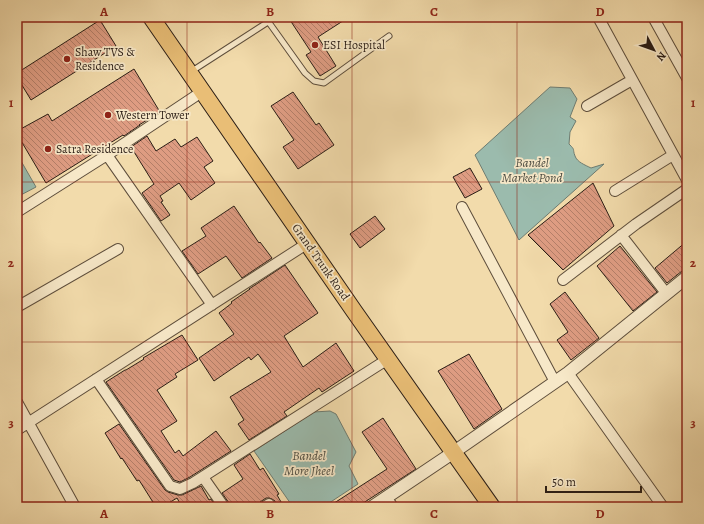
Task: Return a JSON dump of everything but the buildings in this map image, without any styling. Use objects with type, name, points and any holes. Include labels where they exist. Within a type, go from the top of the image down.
[{"type":"main road","name":"Grand Trunk Road","points":[[151,17],[492,507]]},
{"type":"street","points":[[598,17],[687,180]]},
{"type":"street","points":[[653,17],[685,72]]},
{"type":"street","points":[[587,106],[632,80]]},
{"type":"street","points":[[17,212],[107,155],[203,91]]},
{"type":"street","points":[[107,155],[212,305]]},
{"type":"street","points":[[615,191],[673,156]]},
{"type":"street","points":[[563,280],[621,235],[687,189]]},
{"type":"street","points":[[462,207],[554,382]]},
{"type":"street","points":[[621,235],[666,293]]},
{"type":"street","points":[[17,430],[308,244]]},
{"type":"street","points":[[17,307],[118,249]]},
{"type":"street","points":[[372,507],[390,502],[454,452],[568,373],[687,277]]},
{"type":"street","points":[[96,379],[170,486],[180,489],[194,483],[388,359]]},
{"type":"street","points":[[568,373],[663,507]]},
{"type":"street","points":[[17,402],[75,507]]},
{"type":"street","points":[[203,476],[224,507]]},
{"type":"lane","points":[[190,72],[267,19],[305,73],[314,81],[324,83],[389,36]]},
{"type":"water","name":"Bandel Market Pond","points":[[550,87],[570,88],[577,99],[570,117],[576,121],[570,132],[569,144],[573,149],[576,158],[591,168],[604,164],[519,240],[475,155]]},
{"type":"water","points":[[17,154],[36,187],[17,197]]},
{"type":"water","name":"Bandel More Jheel","points":[[330,411],[336,414],[356,452],[349,466],[358,484],[323,507],[293,507],[254,451],[314,412]]},
{"type":"place","name":"ESI Hospital","points":[[315,45]]},
{"type":"place","name":"Shaw TVS & Residence","points":[[67,59]]},
{"type":"place","name":"Western Tower","points":[[108,115]]},
{"type":"place","name":"Satra Residence","points":[[48,149]]}]
